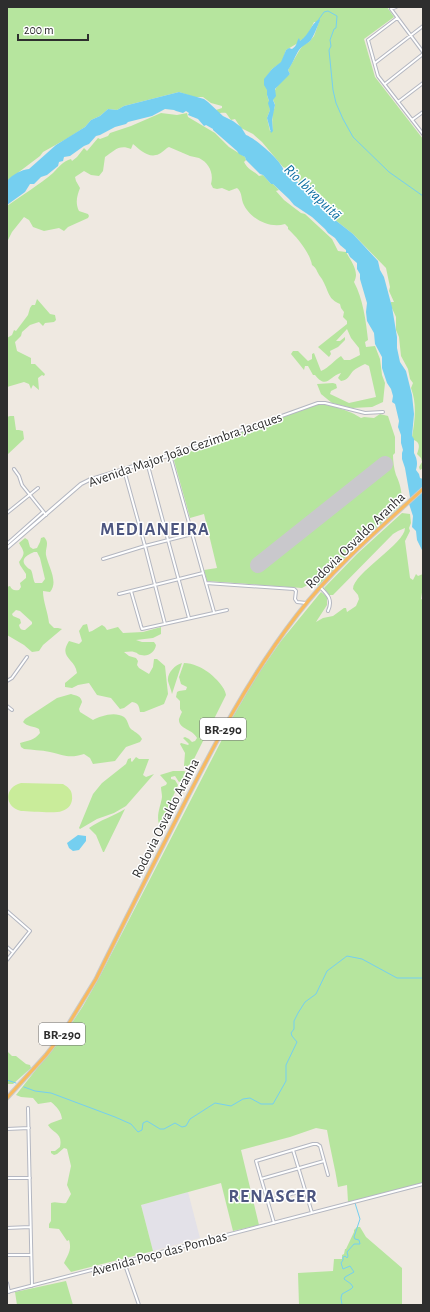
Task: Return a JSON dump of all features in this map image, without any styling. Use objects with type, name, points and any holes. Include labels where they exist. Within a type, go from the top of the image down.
[{"type":"highway","name":"Rodovia Osvaldo Aranha","points":[[7,1098],[46,1055],[63,1033],[96,979],[231,714],[276,644],[320,588],[357,549],[423,489]]},
{"type":"street","points":[[384,85],[423,53],[391,9],[396,7]]},
{"type":"street","points":[[397,18],[368,40],[378,76],[423,134]]},
{"type":"street","points":[[375,63],[423,26]]},
{"type":"street","points":[[398,102],[423,83]]},
{"type":"street","points":[[412,120],[423,112]]},
{"type":"street","name":"Avenida Major João Cezimbra Jacques","points":[[7,548],[44,513],[81,484],[89,480],[170,455],[318,403],[325,403],[365,413],[383,412]]},
{"type":"street","points":[[170,455],[214,612]]},
{"type":"street","points":[[147,462],[189,618]]},
{"type":"street","points":[[7,544],[44,513],[22,485],[19,476],[14,469]]},
{"type":"street","points":[[124,470],[165,624]]},
{"type":"street","points":[[7,513],[38,488]]},
{"type":"street","points":[[103,559],[192,534]]},
{"type":"street","points":[[119,594],[203,573]]},
{"type":"street","points":[[206,583],[294,589],[296,591],[295,599],[297,602],[307,603]]},
{"type":"street","points":[[320,588],[328,595],[330,600],[331,606],[328,610]]},
{"type":"street","points":[[131,591],[142,629],[227,610]]},
{"type":"street","points":[[7,681],[12,678],[27,657]]},
{"type":"street","points":[[7,706],[12,710]]},
{"type":"street","points":[[7,911],[30,931],[7,960]]},
{"type":"street","points":[[7,947],[14,952]]},
{"type":"street","points":[[28,1108],[32,1286]]},
{"type":"street","points":[[7,1129],[29,1128]]},
{"type":"street","points":[[274,1223],[256,1161],[317,1144],[320,1146],[328,1175]]},
{"type":"street","points":[[294,1150],[312,1213]]},
{"type":"street","points":[[261,1179],[324,1161]]},
{"type":"street","points":[[7,1178],[30,1178]]},
{"type":"street","name":"Avenida Poço das Pombas","points":[[8,1292],[423,1184]]},
{"type":"street","points":[[267,1201],[305,1190]]},
{"type":"street","points":[[7,1228],[30,1226]]},
{"type":"street","points":[[7,1255],[31,1255]]},
{"type":"street","points":[[124,1262],[139,1305]]},
{"type":"street","points":[[7,1283],[8,1292]]},
{"type":"shaded area","points":[[188,1192],[200,1238],[153,1251],[141,1205]]},
{"type":"green space","points":[[7,7],[387,7],[394,17],[364,39],[375,77],[423,139],[423,468],[420,470],[419,467],[422,462],[421,458],[417,454],[419,444],[412,437],[415,412],[411,388],[413,383],[401,356],[399,337],[396,330],[396,317],[391,306],[391,302],[394,302],[389,291],[390,287],[386,268],[353,234],[325,212],[309,192],[313,186],[306,189],[301,185],[299,183],[299,178],[301,176],[298,175],[292,166],[288,169],[283,167],[262,142],[253,134],[241,128],[235,119],[231,120],[226,113],[217,112],[216,110],[222,108],[222,106],[211,103],[203,97],[194,97],[179,92],[124,106],[117,110],[108,109],[100,116],[91,120],[85,127],[43,152],[40,156],[7,181]],"holes":[[[314,22],[319,22],[314,36],[309,42],[303,45],[288,70],[290,74],[276,88],[273,95],[275,105],[272,117],[273,131],[270,131],[267,118],[270,110],[265,79],[272,69],[282,62],[286,50],[298,43],[298,40],[300,41],[307,36]]]},
{"type":"green space","points":[[161,113],[177,115],[187,113],[188,117],[215,133],[229,147],[245,157],[246,160],[244,162],[249,169],[259,176],[263,175],[279,190],[276,191],[284,200],[301,213],[305,214],[332,239],[338,251],[346,252],[355,270],[356,278],[354,282],[364,310],[368,340],[365,342],[366,347],[375,346],[380,359],[382,375],[385,383],[383,402],[372,407],[352,408],[332,403],[321,394],[317,384],[333,383],[336,384],[337,388],[331,391],[330,394],[349,403],[376,397],[369,366],[365,364],[357,368],[347,379],[341,381],[338,378],[341,373],[325,382],[313,375],[308,366],[305,366],[304,370],[291,354],[293,351],[298,351],[308,361],[312,359],[312,354],[314,353],[321,371],[341,356],[344,360],[350,360],[360,355],[359,348],[351,338],[347,329],[336,341],[340,341],[345,337],[345,340],[338,347],[330,351],[331,354],[329,357],[318,347],[347,324],[347,321],[343,317],[344,312],[340,304],[333,300],[329,295],[323,280],[312,265],[306,250],[288,229],[288,227],[285,224],[266,224],[255,218],[243,203],[241,193],[237,188],[229,191],[222,188],[213,188],[211,184],[212,176],[210,169],[203,160],[199,158],[190,156],[169,147],[155,155],[148,155],[133,144],[131,149],[123,147],[117,149],[105,157],[103,171],[99,176],[91,175],[84,171],[75,177],[80,188],[77,205],[79,211],[88,214],[88,218],[68,227],[64,231],[59,228],[44,231],[33,227],[29,220],[24,217],[12,232],[7,242],[7,206],[48,177],[63,163],[71,159],[72,161],[84,148],[87,151],[98,138],[100,139],[108,136],[110,133]]},
{"type":"green space","points":[[37,299],[50,314],[55,315],[56,320],[54,322],[45,323],[43,326],[39,322],[30,325],[22,332],[21,336],[15,342],[17,351],[31,358],[31,364],[35,364],[45,374],[44,376],[42,375],[38,378],[39,390],[33,385],[31,389],[29,384],[24,382],[7,387],[7,338],[12,335],[14,330],[16,331],[28,315],[32,305],[35,305]]},
{"type":"green space","points":[[317,404],[340,408],[361,418],[374,418],[380,414],[388,416],[395,437],[395,453],[393,455],[393,460],[395,473],[401,490],[402,498],[400,506],[357,544],[318,586],[314,584],[315,581],[302,588],[207,581],[204,570],[217,568],[204,514],[190,518],[173,457],[224,441],[223,439]]},
{"type":"green space","points":[[14,416],[16,430],[23,431],[24,439],[7,455],[7,417]]},
{"type":"green space","points":[[402,513],[410,514],[410,531],[405,541],[410,578],[413,580],[416,574],[418,576],[423,574],[421,599],[423,600],[423,1183],[348,1202],[347,1185],[338,1187],[327,1130],[316,1128],[290,1137],[241,1150],[259,1225],[233,1231],[221,1183],[141,1205],[153,1251],[71,1272],[64,1263],[70,1249],[69,1240],[67,1241],[59,1229],[49,1228],[51,1221],[51,1203],[66,1203],[71,1194],[67,1185],[71,1166],[67,1149],[64,1148],[54,1155],[51,1153],[51,1151],[55,1151],[60,1147],[61,1142],[59,1136],[48,1125],[62,1119],[61,1114],[51,1102],[38,1104],[33,1098],[16,1095],[68,1029],[83,1006],[100,976],[231,720],[256,677],[281,641],[321,592],[327,597],[327,605],[316,622],[323,618],[333,616],[344,608],[346,608],[347,612],[356,606],[359,599],[358,595],[353,589],[355,582],[369,567],[397,542],[403,535],[405,528],[393,534],[333,595],[329,595],[324,588],[357,554]]},
{"type":"green space","points":[[44,537],[47,541],[46,555],[53,579],[50,592],[43,591],[49,623],[54,628],[62,629],[43,645],[39,651],[32,652],[24,645],[7,635],[7,587],[10,586],[13,590],[19,590],[21,587],[20,583],[26,578],[26,574],[19,562],[24,552],[19,543],[25,538],[28,540],[30,547],[33,549],[37,548],[41,538]],"holes":[[[34,552],[37,552],[40,558],[45,579],[42,583],[35,583],[31,570],[24,563],[24,559]],[[16,610],[20,611],[32,622],[32,624],[25,630],[19,625],[21,623],[20,619],[12,614]]]},
{"type":"green space","points":[[87,624],[89,632],[102,625],[107,630],[118,627],[123,633],[143,632],[161,627],[161,634],[153,638],[136,640],[142,642],[154,642],[156,645],[151,653],[139,655],[133,652],[124,652],[129,656],[136,658],[139,668],[149,674],[153,667],[154,659],[157,659],[165,666],[168,694],[164,704],[144,712],[140,712],[137,704],[132,702],[120,709],[111,698],[97,695],[89,683],[72,688],[65,687],[65,683],[77,673],[76,668],[66,655],[66,647],[69,641],[79,644],[82,641],[79,631],[83,625]]},
{"type":"green space","points":[[182,663],[172,694],[168,678],[174,667]]},
{"type":"green space","points":[[184,663],[195,665],[210,674],[219,682],[226,695],[193,761],[186,767],[184,766],[185,753],[180,744],[189,744],[183,738],[185,737],[192,742],[197,738],[179,722],[182,712],[180,709],[180,701],[176,697],[177,692],[186,690],[187,687],[181,684],[179,677]]},
{"type":"green space","points":[[71,694],[81,698],[82,702],[79,709],[80,712],[93,720],[112,714],[120,715],[127,720],[130,728],[142,739],[140,742],[126,747],[115,761],[93,764],[90,758],[84,754],[67,756],[47,751],[24,749],[21,747],[20,743],[33,739],[40,733],[39,729],[25,724],[23,722],[25,719],[57,698]]},
{"type":"green space","points":[[136,757],[139,759],[149,759],[143,775],[146,777],[154,774],[126,806],[114,813],[97,819],[80,829],[79,828],[93,794],[102,783],[126,764],[128,759],[131,758],[132,762]]},
{"type":"green space","points":[[173,771],[186,772],[179,782],[175,776],[171,777],[171,779],[175,780],[178,785],[164,817],[159,824],[158,814],[162,797],[161,787],[167,783],[160,775]]},
{"type":"green space","points":[[21,783],[63,784],[71,792],[71,803],[67,809],[59,812],[21,811],[15,809],[11,806],[8,797],[11,788]]},
{"type":"green space","points":[[125,809],[103,852],[96,835],[89,828]]},
{"type":"green space","points":[[7,1051],[12,1056],[16,1056],[26,1064],[30,1065],[31,1068],[13,1084],[7,1084]]},
{"type":"green space","points":[[357,1227],[360,1227],[366,1237],[402,1268],[402,1305],[299,1305],[298,1273],[333,1271],[334,1259],[342,1259],[342,1255],[344,1254],[354,1230]]},
{"type":"green space","points":[[66,1281],[73,1305],[17,1305],[15,1292]]},
{"type":"water","points":[[319,19],[320,20],[312,38],[299,50],[288,70],[290,74],[275,89],[276,96],[273,100],[275,105],[272,120],[273,131],[271,133],[267,118],[270,110],[268,103],[269,101],[267,90],[264,85],[264,79],[272,69],[281,62],[286,50],[289,48],[294,48],[299,38],[300,41]]},
{"type":"water","name":"Rio Ibirapuitã","points":[[179,92],[204,99],[223,116],[241,127],[246,135],[268,150],[284,171],[305,188],[325,212],[353,234],[378,261],[392,307],[400,362],[406,371],[412,395],[414,414],[412,436],[414,439],[414,453],[417,461],[416,470],[420,478],[423,479],[423,558],[422,550],[417,540],[416,531],[412,527],[413,516],[409,504],[410,497],[402,459],[403,450],[401,435],[398,427],[399,421],[395,404],[392,402],[393,396],[391,389],[387,383],[382,368],[382,357],[375,344],[374,333],[367,321],[367,303],[360,274],[357,269],[357,263],[348,253],[346,253],[346,250],[335,238],[312,217],[294,205],[273,184],[271,184],[263,175],[260,174],[246,160],[245,157],[239,154],[213,129],[206,125],[204,126],[198,119],[188,115],[189,113],[186,111],[183,113],[165,109],[152,116],[128,122],[96,136],[89,144],[70,156],[64,157],[63,161],[59,162],[58,166],[47,175],[41,177],[34,184],[30,184],[25,192],[7,205],[7,181],[17,173],[29,169],[56,145],[85,127],[91,120],[100,116],[108,109],[117,110],[124,106]]},
{"type":"water","points":[[78,835],[86,836],[86,841],[79,850],[73,851],[69,848],[67,843]]},
{"type":"waterway","points":[[319,19],[324,12],[328,11],[337,16],[336,28],[334,29],[330,40],[331,46],[329,50],[333,90],[336,103],[353,137],[389,172],[423,196]]},
{"type":"waterway","points":[[24,1087],[35,1091],[51,1093],[115,1117],[131,1124],[138,1132],[142,1130],[143,1123],[147,1121],[160,1129],[164,1129],[175,1123],[182,1127],[186,1126],[190,1119],[215,1103],[231,1106],[243,1099],[250,1098],[261,1104],[273,1104],[286,1081],[286,1065],[297,1042],[291,1033],[294,1029],[294,1021],[305,1002],[316,994],[327,971],[347,956],[362,959],[397,978],[423,978]]},
{"type":"waterway","points":[[7,1080],[16,1083]]},
{"type":"waterway","points":[[342,1305],[342,1294],[353,1287],[344,1279],[354,1272],[350,1266],[343,1269],[341,1263],[343,1257],[345,1256],[347,1258],[347,1252],[354,1244],[360,1244],[359,1240],[355,1239],[354,1237],[360,1219],[355,1203]]},
{"type":"runway","points":[[258,565],[385,464]]},
{"type":"district","name":"MEDIANEIRA","points":[[155,529]]},
{"type":"district","name":"RENASCER","points":[[273,1196]]}]
